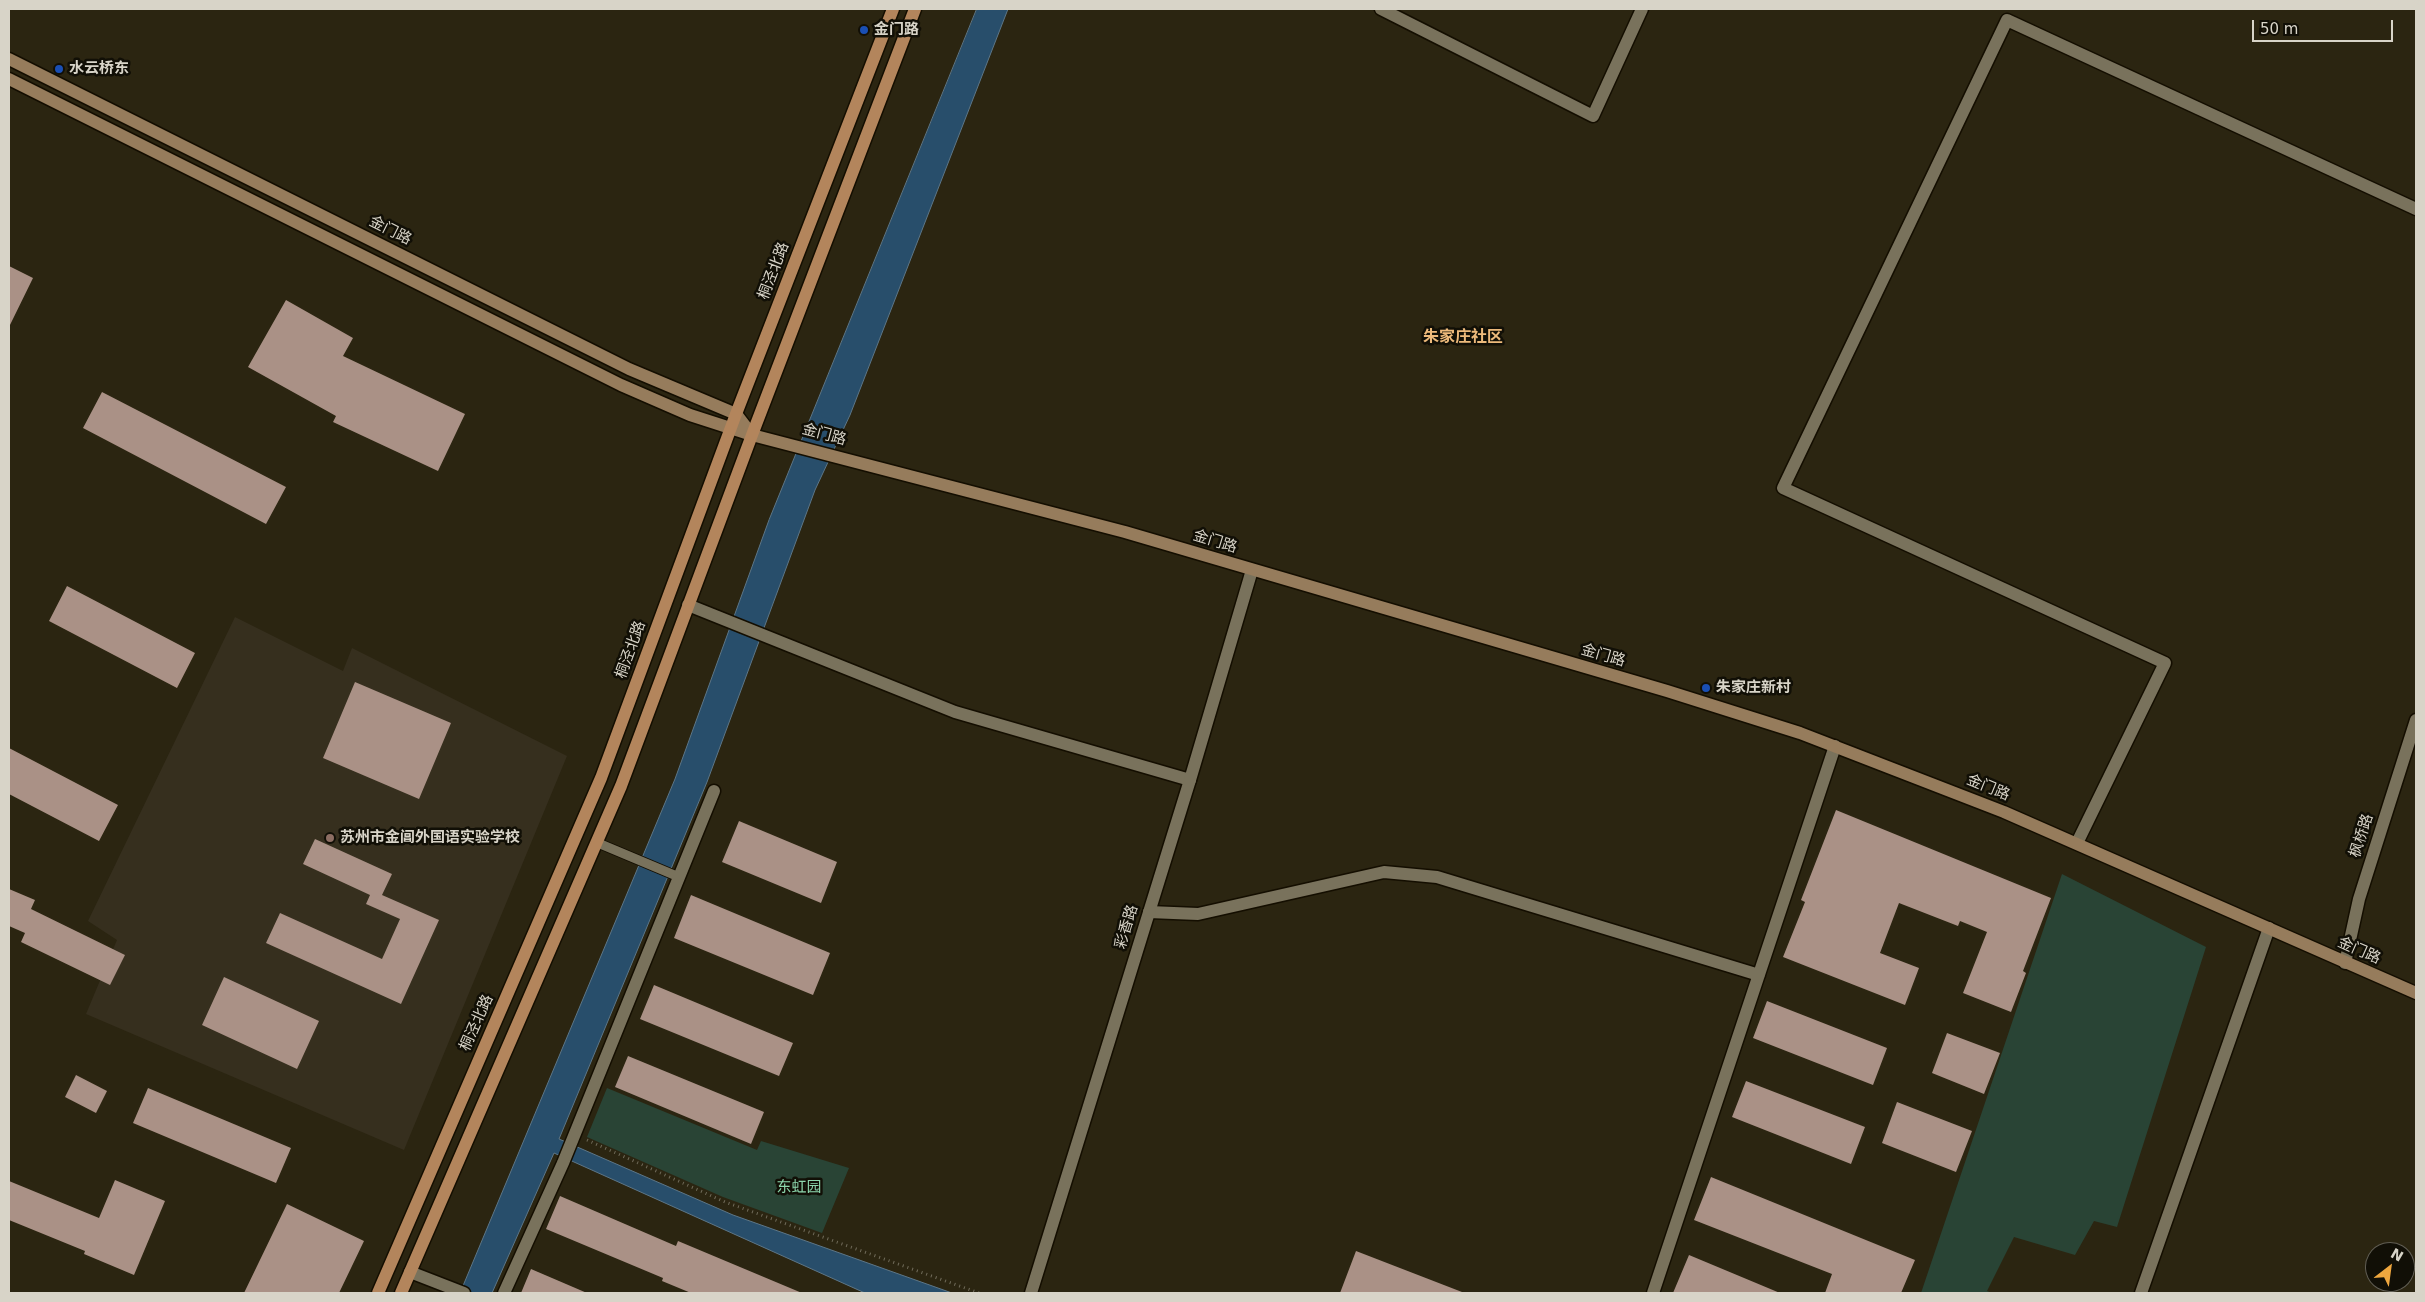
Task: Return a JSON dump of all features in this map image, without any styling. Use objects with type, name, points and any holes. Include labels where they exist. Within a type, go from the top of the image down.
[{"type":"main road","name":"桐泾北路","points":[[378,1293],[601,778],[736,414],[893,9]]},
{"type":"main road","points":[[401,1293],[598,843],[915,9]]},
{"type":"main road","name":"金门路","points":[[9,59],[629,369],[736,414],[752,435]]},
{"type":"main road","name":"金门路","points":[[9,79],[621,385],[682,412],[752,435],[782,441],[1125,532],[1667,691],[1835,746],[1918,777],[2077,843],[2416,993]]},
{"type":"street","points":[[1381,9],[1593,116],[1642,9]]},
{"type":"street","points":[[2077,843],[2165,663],[1783,488],[2007,20],[2416,209]]},
{"type":"street","name":"彩香路","points":[[1031,1293],[1190,780],[1252,570]]},
{"type":"street","points":[[688,605],[955,712],[1190,780]]},
{"type":"street","name":"枫桥路","points":[[2345,963],[2358,900],[2416,720]]},
{"type":"street","points":[[1654,1293],[1835,746]]},
{"type":"street","points":[[504,1293],[575,1136],[676,876],[714,791]]},
{"type":"street","points":[[1149,912],[1198,914],[1384,872],[1393,872],[1437,877],[1759,975]]},
{"type":"street","points":[[2141,1293],[2270,928]]},
{"type":"street","points":[[410,1272],[461,1292]]},
{"type":"lane","points":[[598,843],[676,876]]},
{"type":"path","points":[[575,1136],[725,1202],[979,1293]]},
{"type":"shaded area","name":"苏州市金阊外国语实验学校","points":[[235,617],[343,671],[352,648],[567,756],[404,1150],[86,1014],[117,940],[88,921]]},
{"type":"green space","points":[[2062,874],[2206,947],[2117,1227],[2094,1221],[2075,1255],[2014,1237],[1987,1291],[1992,1293],[1921,1293]]},
{"type":"green space","name":"东虹园","points":[[607,1088],[757,1150],[761,1141],[849,1168],[822,1233],[723,1197],[587,1137]]},
{"type":"water","points":[[977,9],[1008,9],[850,415],[815,490],[707,782],[559,1139],[733,1215],[952,1293],[865,1293],[554,1153],[492,1293],[460,1293],[675,779],[769,520]]},
{"type":"building","points":[[9,266],[33,278],[9,327]]},
{"type":"building","points":[[286,300],[353,338],[343,356],[465,414],[438,471],[333,422],[336,416],[248,367]]},
{"type":"building","points":[[102,392],[286,487],[266,524],[83,428]]},
{"type":"building","points":[[67,586],[195,653],[177,688],[49,621]]},
{"type":"building","points":[[355,682],[451,723],[419,799],[323,758]]},
{"type":"building","points":[[9,748],[118,805],[99,841],[9,794]]},
{"type":"building","points":[[1836,810],[2051,898],[2023,971],[2026,973],[2011,1012],[1963,993],[1987,932],[1960,921],[1958,926],[1899,903],[1880,953],[1919,968],[1905,1005],[1783,957],[1805,902],[1801,900]]},
{"type":"building","points":[[739,821],[837,862],[821,903],[722,862]]},
{"type":"building","points":[[315,839],[392,874],[382,895],[439,920],[401,1004],[266,943],[280,913],[382,959],[400,919],[366,904],[370,895],[303,864]]},
{"type":"building","points":[[9,889],[35,900],[31,909],[125,955],[110,985],[21,942],[25,933],[9,926]]},
{"type":"building","points":[[691,895],[830,953],[813,995],[674,938]]},
{"type":"building","points":[[224,977],[319,1021],[297,1069],[202,1025]]},
{"type":"building","points":[[654,985],[793,1043],[779,1076],[640,1019]]},
{"type":"building","points":[[1767,1001],[1887,1048],[1873,1085],[1753,1038]]},
{"type":"building","points":[[1947,1033],[2000,1053],[1984,1094],[1932,1073]]},
{"type":"building","points":[[628,1056],[764,1112],[751,1144],[615,1087]]},
{"type":"building","points":[[76,1075],[107,1091],[96,1113],[65,1097]]},
{"type":"building","points":[[1746,1081],[1865,1127],[1851,1164],[1732,1117]]},
{"type":"building","points":[[148,1088],[291,1148],[276,1183],[133,1123]]},
{"type":"building","points":[[1897,1102],[1972,1131],[1956,1172],[1882,1143]]},
{"type":"building","points":[[1711,1177],[1915,1260],[1901,1293],[1825,1293],[1832,1274],[1694,1220]]},
{"type":"building","points":[[115,1180],[165,1201],[134,1275],[84,1254],[85,1251],[9,1220],[9,1181],[99,1218]]},
{"type":"building","points":[[560,1196],[676,1246],[678,1241],[802,1293],[691,1293],[662,1281],[663,1278],[546,1229]]},
{"type":"building","points":[[287,1204],[364,1241],[339,1293],[244,1293]]},
{"type":"building","points":[[1356,1251],[1462,1292],[1462,1293],[1340,1293]]},
{"type":"building","points":[[1689,1255],[1780,1293],[1673,1293]]},
{"type":"building","points":[[531,1269],[587,1293],[521,1293]]},
{"type":"place","name":"金门路","points":[[864,30]]},
{"type":"place","name":"水云桥东","points":[[59,69]]},
{"type":"place","name":"朱家庄新村","points":[[1706,688]]},
{"type":"place","name":"苏州市金阊外国语实验学校","points":[[330,838]]},
{"type":"district","name":"朱家庄社区","points":[[1463,338]]}]
